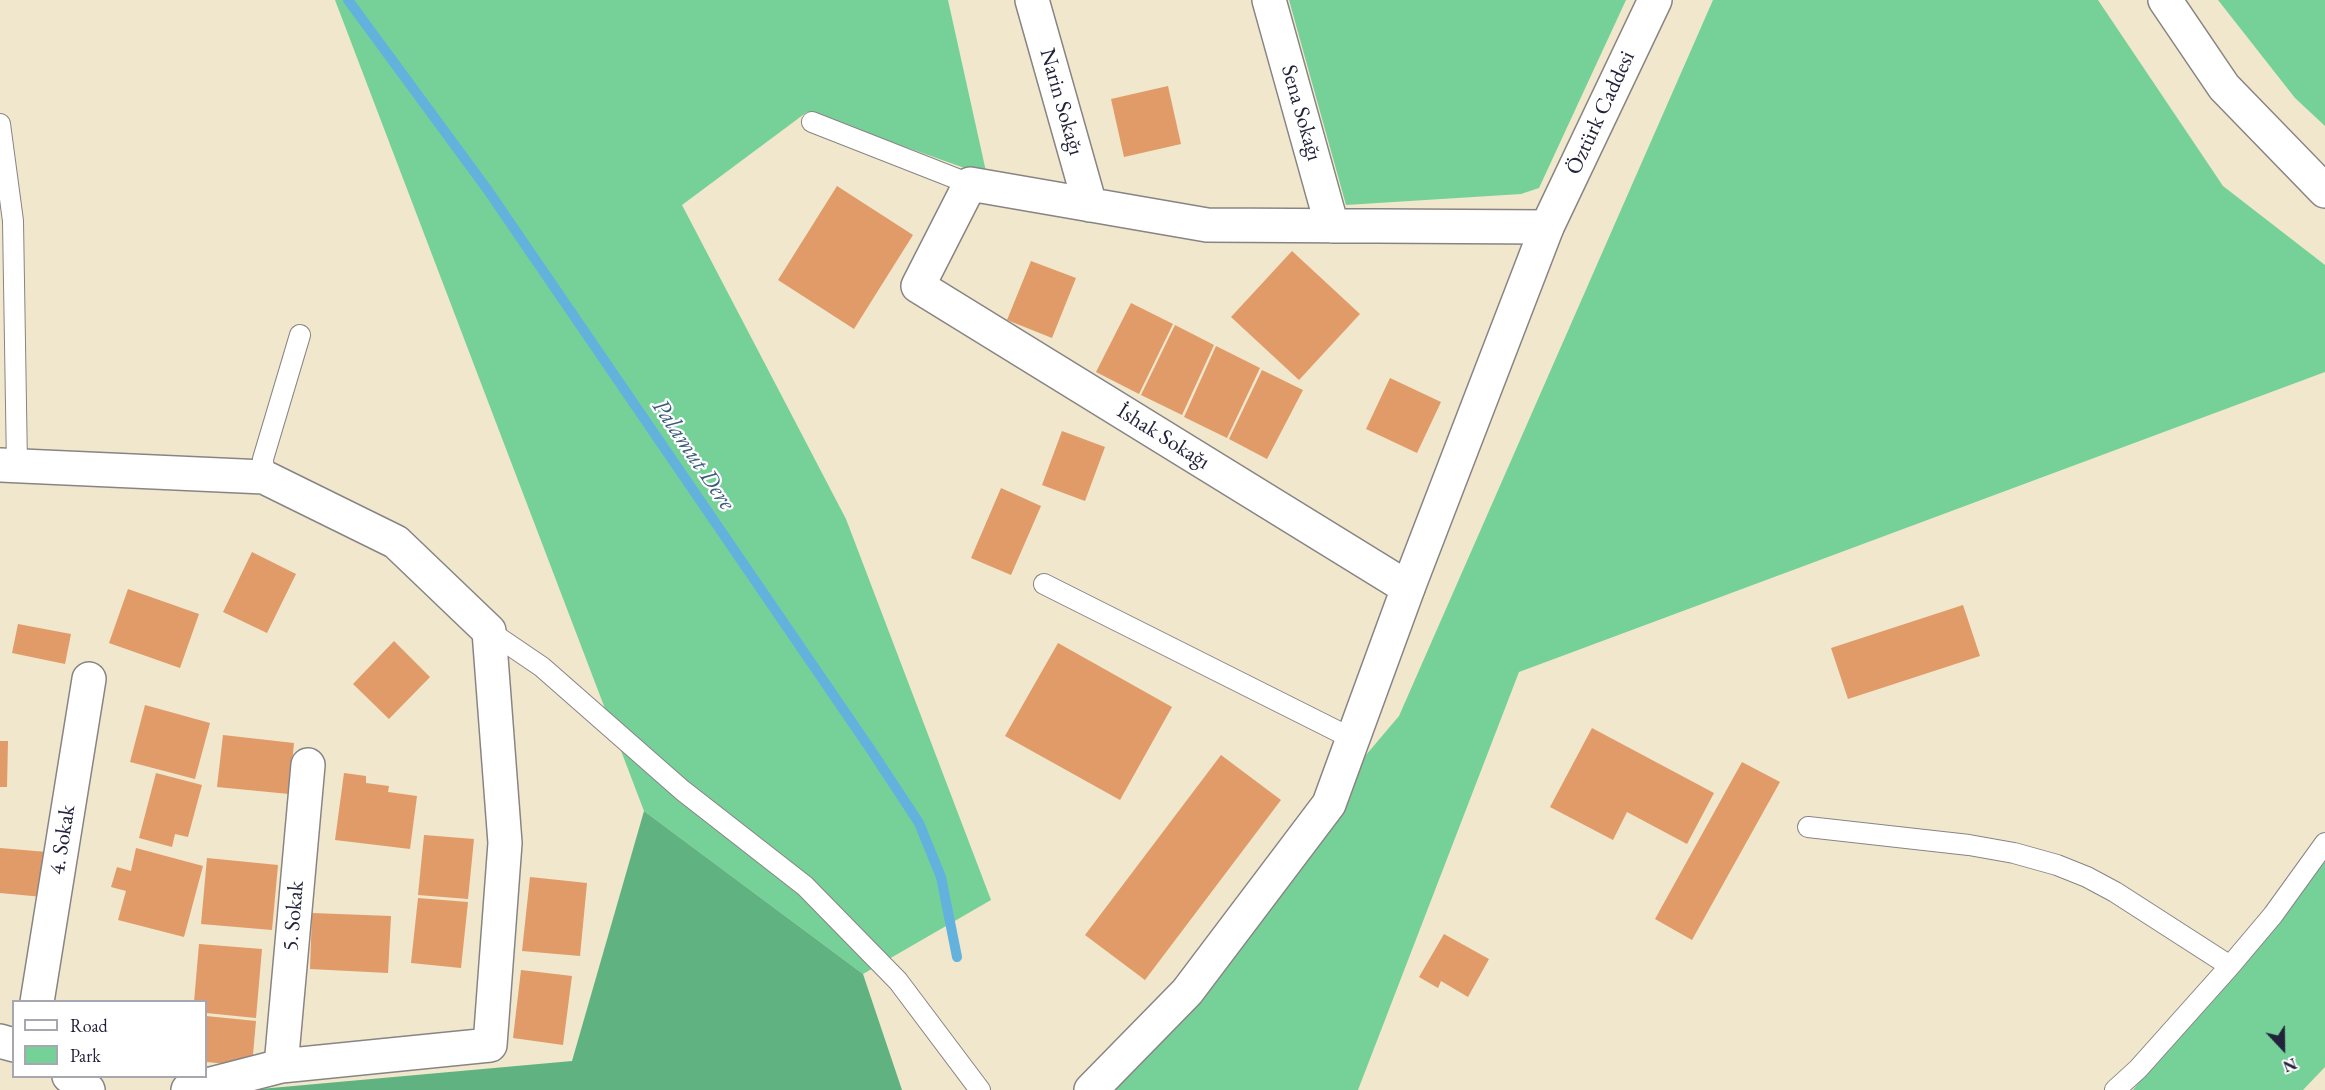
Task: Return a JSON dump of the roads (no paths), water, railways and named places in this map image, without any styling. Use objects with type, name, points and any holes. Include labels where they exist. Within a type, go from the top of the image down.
[{"type":"street","name":"Narin Sokağı","points":[[1032,0],[1090,205]]},
{"type":"street","name":"Sena Sokağı","points":[[1269,0],[1332,226]]},
{"type":"street","name":"Öztürk Caddesi","points":[[1091,1090],[1187,992],[1329,804],[1408,588],[1547,227],[1655,0]]},
{"type":"street","points":[[2165,0],[2224,87],[2325,190]]},
{"type":"street","points":[[970,184],[1207,225],[1547,227]]},
{"type":"street","name":"İshak Sokağı","points":[[970,184],[918,286],[1408,588]]},
{"type":"street","points":[[9,465],[264,477],[396,542],[489,631],[506,843],[490,1046],[280,1066],[188,1090]]},
{"type":"street","name":"4. Sokak","points":[[37,1000],[88,679]]},
{"type":"street","name":"5. Sokak","points":[[280,1066],[308,765]]},
{"type":"street","points":[[70,1078],[88,1090]]},
{"type":"lane","points":[[812,122],[970,184]]},
{"type":"lane","points":[[0,124],[13,221],[9,465]]},
{"type":"lane","points":[[264,477],[263,459],[300,335]]},
{"type":"lane","points":[[1044,584],[1353,739]]},
{"type":"lane","points":[[489,631],[542,668],[682,790],[805,886],[898,981],[980,1090]]},
{"type":"lane","points":[[1808,827],[1969,845],[2014,853],[2057,866],[2087,877],[2115,892],[2230,966]]},
{"type":"lane","points":[[2115,1090],[2138,1069],[2230,966],[2273,915],[2325,843]]},
{"type":"waterway","name":"Palamut Dere","points":[[348,0],[487,189],[919,823],[941,877],[957,957]]}]
